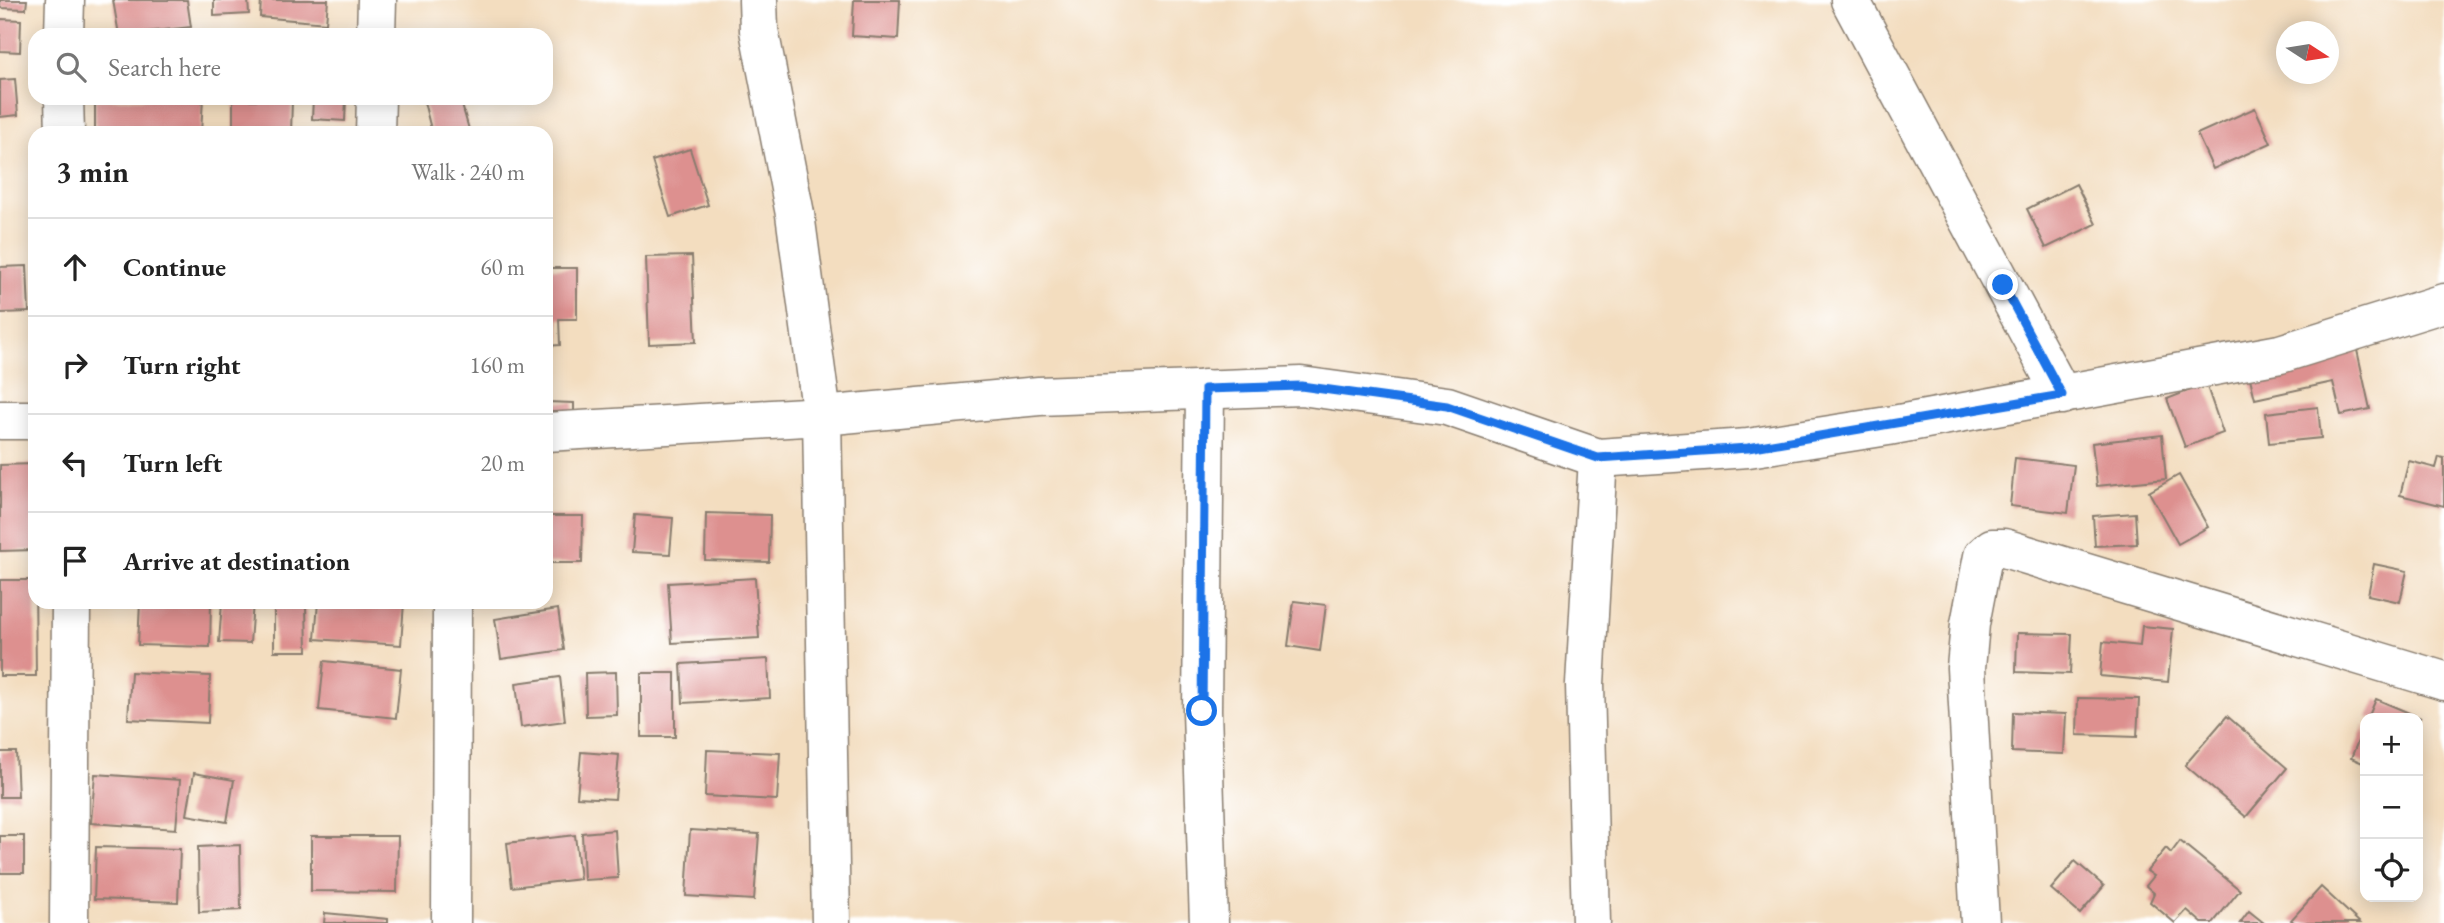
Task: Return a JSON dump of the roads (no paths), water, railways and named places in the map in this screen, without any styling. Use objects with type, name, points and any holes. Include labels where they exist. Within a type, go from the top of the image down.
[{"type":"street","points":[[64,28],[65,0]]},
{"type":"street","points":[[376,28],[377,0]]},
{"type":"street","points":[[758,0],[759,30],[795,214],[821,416],[831,923]]},
{"type":"street","points":[[1850,0],[2062,395]]},
{"type":"street","points":[[64,105],[65,126]]},
{"type":"street","points":[[375,126],[376,105]]},
{"type":"street","points":[[553,432],[821,416],[1039,396],[1301,386],[1447,406],[1598,458],[1748,448],[2062,395],[2280,354],[2444,303]]},
{"type":"street","points":[[1205,389],[1202,711],[1209,923]]},
{"type":"street","points":[[0,420],[28,420]]},
{"type":"street","points":[[1591,923],[1585,684],[1598,458]]},
{"type":"street","points":[[1980,923],[1966,668],[1970,624],[1983,556],[1992,548],[2004,548],[2444,681]]},
{"type":"street","points":[[69,923],[71,609]]},
{"type":"street","points":[[451,923],[452,609]]}]
